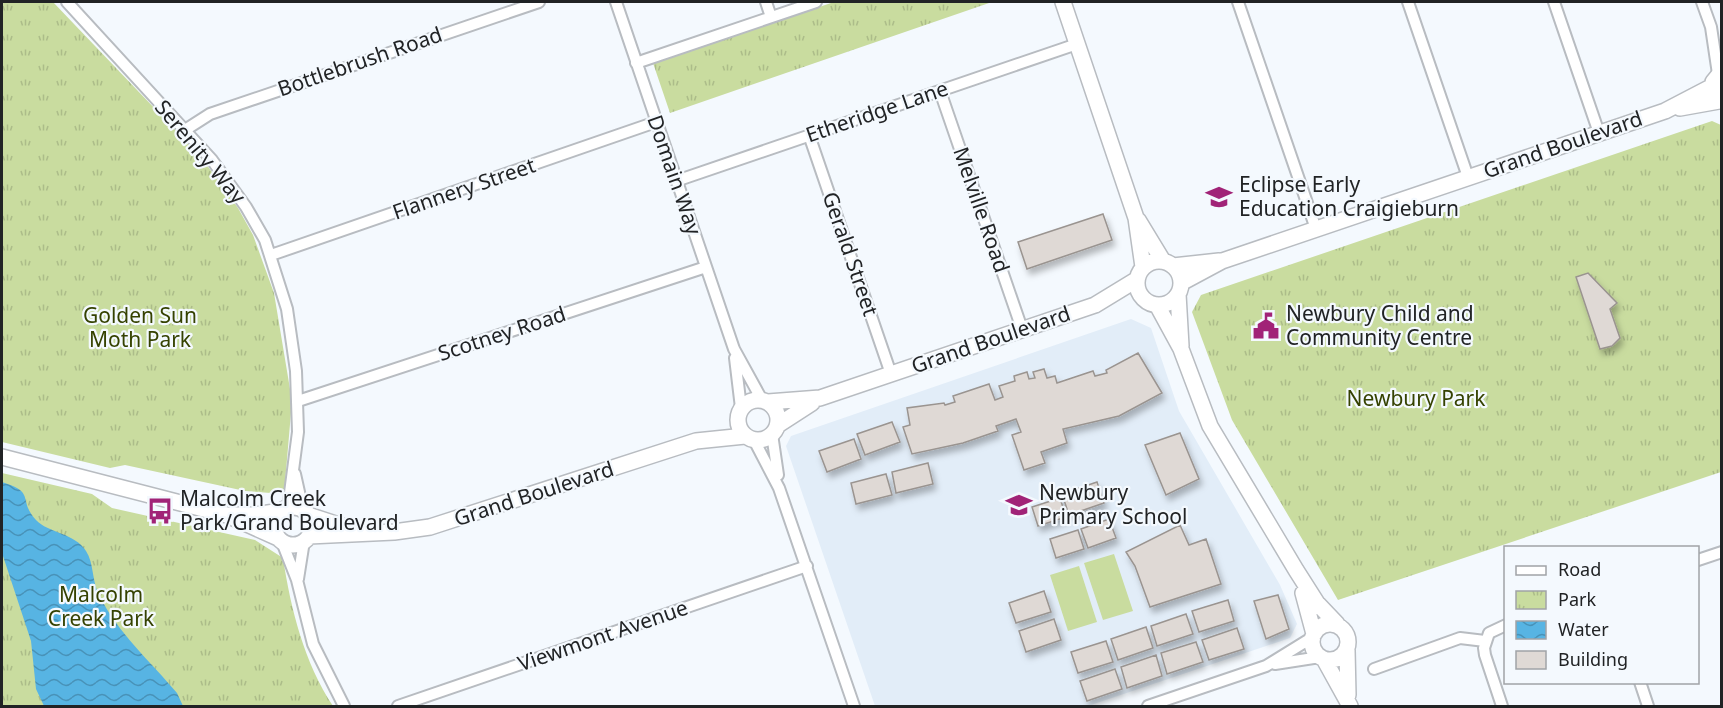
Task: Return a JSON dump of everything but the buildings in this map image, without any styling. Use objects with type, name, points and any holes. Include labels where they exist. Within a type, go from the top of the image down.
[{"type":"street","name":"Bottlebrush Road","points":[[185,130],[210,114],[539,2]]},
{"type":"street","name":"Domain Way","points":[[616,2],[734,349],[765,401]]},
{"type":"street","points":[[766,2],[771,17]]},
{"type":"street","points":[[636,63],[816,2]]},
{"type":"street","points":[[1063,2],[1136,218],[1142,298],[1157,305],[1169,303],[1180,289]]},
{"type":"street","points":[[1238,2],[1316,230]]},
{"type":"street","points":[[1408,2],[1468,177]]},
{"type":"street","points":[[1554,2],[1599,133]]},
{"type":"street","points":[[1702,2],[1710,27],[1720,102]]},
{"type":"street","name":"Serenity Way","points":[[74,4],[236,190],[272,255],[291,328],[298,401],[294,471],[295,511]]},
{"type":"street","points":[[1710,27],[1722,44]]},
{"type":"street","name":"Etheridge Lane","points":[[676,181],[1077,44]]},
{"type":"street","name":"Grand Boulevard","points":[[1665,111],[1717,77]]},
{"type":"street","name":"Melville Road","points":[[940,91],[1022,329]]},
{"type":"street","name":"Grand Boulevard","points":[[1180,289],[1222,261],[1665,111],[1720,102]]},
{"type":"street","name":"Flannery Street","points":[[272,255],[656,122]]},
{"type":"street","name":"Gerald Street","points":[[809,135],[891,374]]},
{"type":"street","points":[[1136,218],[1168,263],[1180,289],[1181,350]]},
{"type":"street","name":"Grand Boulevard","points":[[1168,263],[1222,261]]},
{"type":"street","points":[[1140,273],[1149,262],[1168,263]]},
{"type":"street","name":"Scotney Road","points":[[298,401],[706,267]]},
{"type":"street","name":"Grand Boulevard","points":[[1095,305],[1140,273]]},
{"type":"street","name":"Grand Boulevard","points":[[775,430],[820,399],[1095,305],[1142,298]]},
{"type":"street","points":[[1157,305],[1181,350],[1210,426],[1317,603],[1347,635],[1350,705]]},
{"type":"street","name":"Domain Way","points":[[734,349],[739,412]]},
{"type":"street","name":"Grand Boulevard","points":[[765,401],[820,399]]},
{"type":"street","points":[[779,488],[776,410],[765,401],[750,401],[739,412],[738,427],[749,438],[779,488],[854,706]]},
{"type":"street","name":"Grand Boulevard","points":[[696,441],[739,412]]},
{"type":"street","points":[[749,438],[764,439],[775,430]]},
{"type":"street","name":"Grand Boulevard","points":[[307,539],[411,530],[449,523],[696,441],[749,438]]},
{"type":"street","name":"Grand Boulevard","points":[[2,457],[227,515],[280,540]]},
{"type":"street","points":[[297,580],[312,525],[295,511],[274,526],[297,580],[313,644],[344,706]]},
{"type":"street","name":"Grand Boulevard","points":[[227,515],[295,511],[333,525],[369,534]]},
{"type":"street","points":[[280,540],[293,545],[307,539]]},
{"type":"street","points":[[1699,560],[1722,552]]},
{"type":"street","name":"Viewmont Avenue","points":[[398,706],[807,566]]},
{"type":"street","points":[[1296,570],[1308,603],[1313,648],[1322,658],[1350,705]]},
{"type":"street","points":[[1148,706],[1181,701],[1266,666],[1313,636],[1325,624],[1337,624]]},
{"type":"street","points":[[1502,706],[1485,656],[1485,641],[1493,630],[1504,626]]},
{"type":"street","points":[[1374,669],[1460,638],[1485,641]]},
{"type":"street","points":[[1266,666],[1322,658],[1339,658],[1347,650]]},
{"type":"street","points":[[1641,684],[1648,706]]},
{"type":"shaded area","name":"Newbury Primary School","points":[[1131,319],[1151,328],[1179,411],[1280,585],[1297,624],[1290,638],[1088,706],[875,706],[786,446],[791,436]]},
{"type":"green space","name":"Golden Sun Moth Park","points":[[2,2],[53,2],[201,157],[238,208],[253,235],[274,293],[292,401],[284,494],[245,491],[125,465],[110,468],[2,442]]},
{"type":"green space","points":[[834,2],[992,2],[670,113],[653,63]]},
{"type":"green space","name":"Newbury Park","points":[[1712,121],[1721,125],[1721,472],[1338,600],[1232,420],[1192,312],[1201,295]]},
{"type":"green space","name":"Malcolm Creek Park","points":[[2,473],[92,494],[112,508],[255,540],[283,558],[300,635],[314,672],[333,706],[2,706]]},
{"type":"green space","points":[[1114,554],[1133,611],[1103,620],[1084,563]]},
{"type":"green space","points":[[1079,566],[1097,622],[1068,631],[1050,575]]},
{"type":"water","points":[[2,482],[23,493],[36,520],[47,528],[75,540],[86,551],[97,590],[106,609],[177,693],[183,706],[44,706],[36,689],[31,641],[2,553]]},
{"type":"place","name":"Eclipse Early Education Craigieburn","points":[[1219,197]]},
{"type":"place","name":"Newbury Child and Community Centre","points":[[1266,326]]},
{"type":"place","name":"Newbury Primary School","points":[[1019,505]]},
{"type":"place","name":"Malcolm Creek Park/Grand Boulevard","points":[[160,511]]}]
